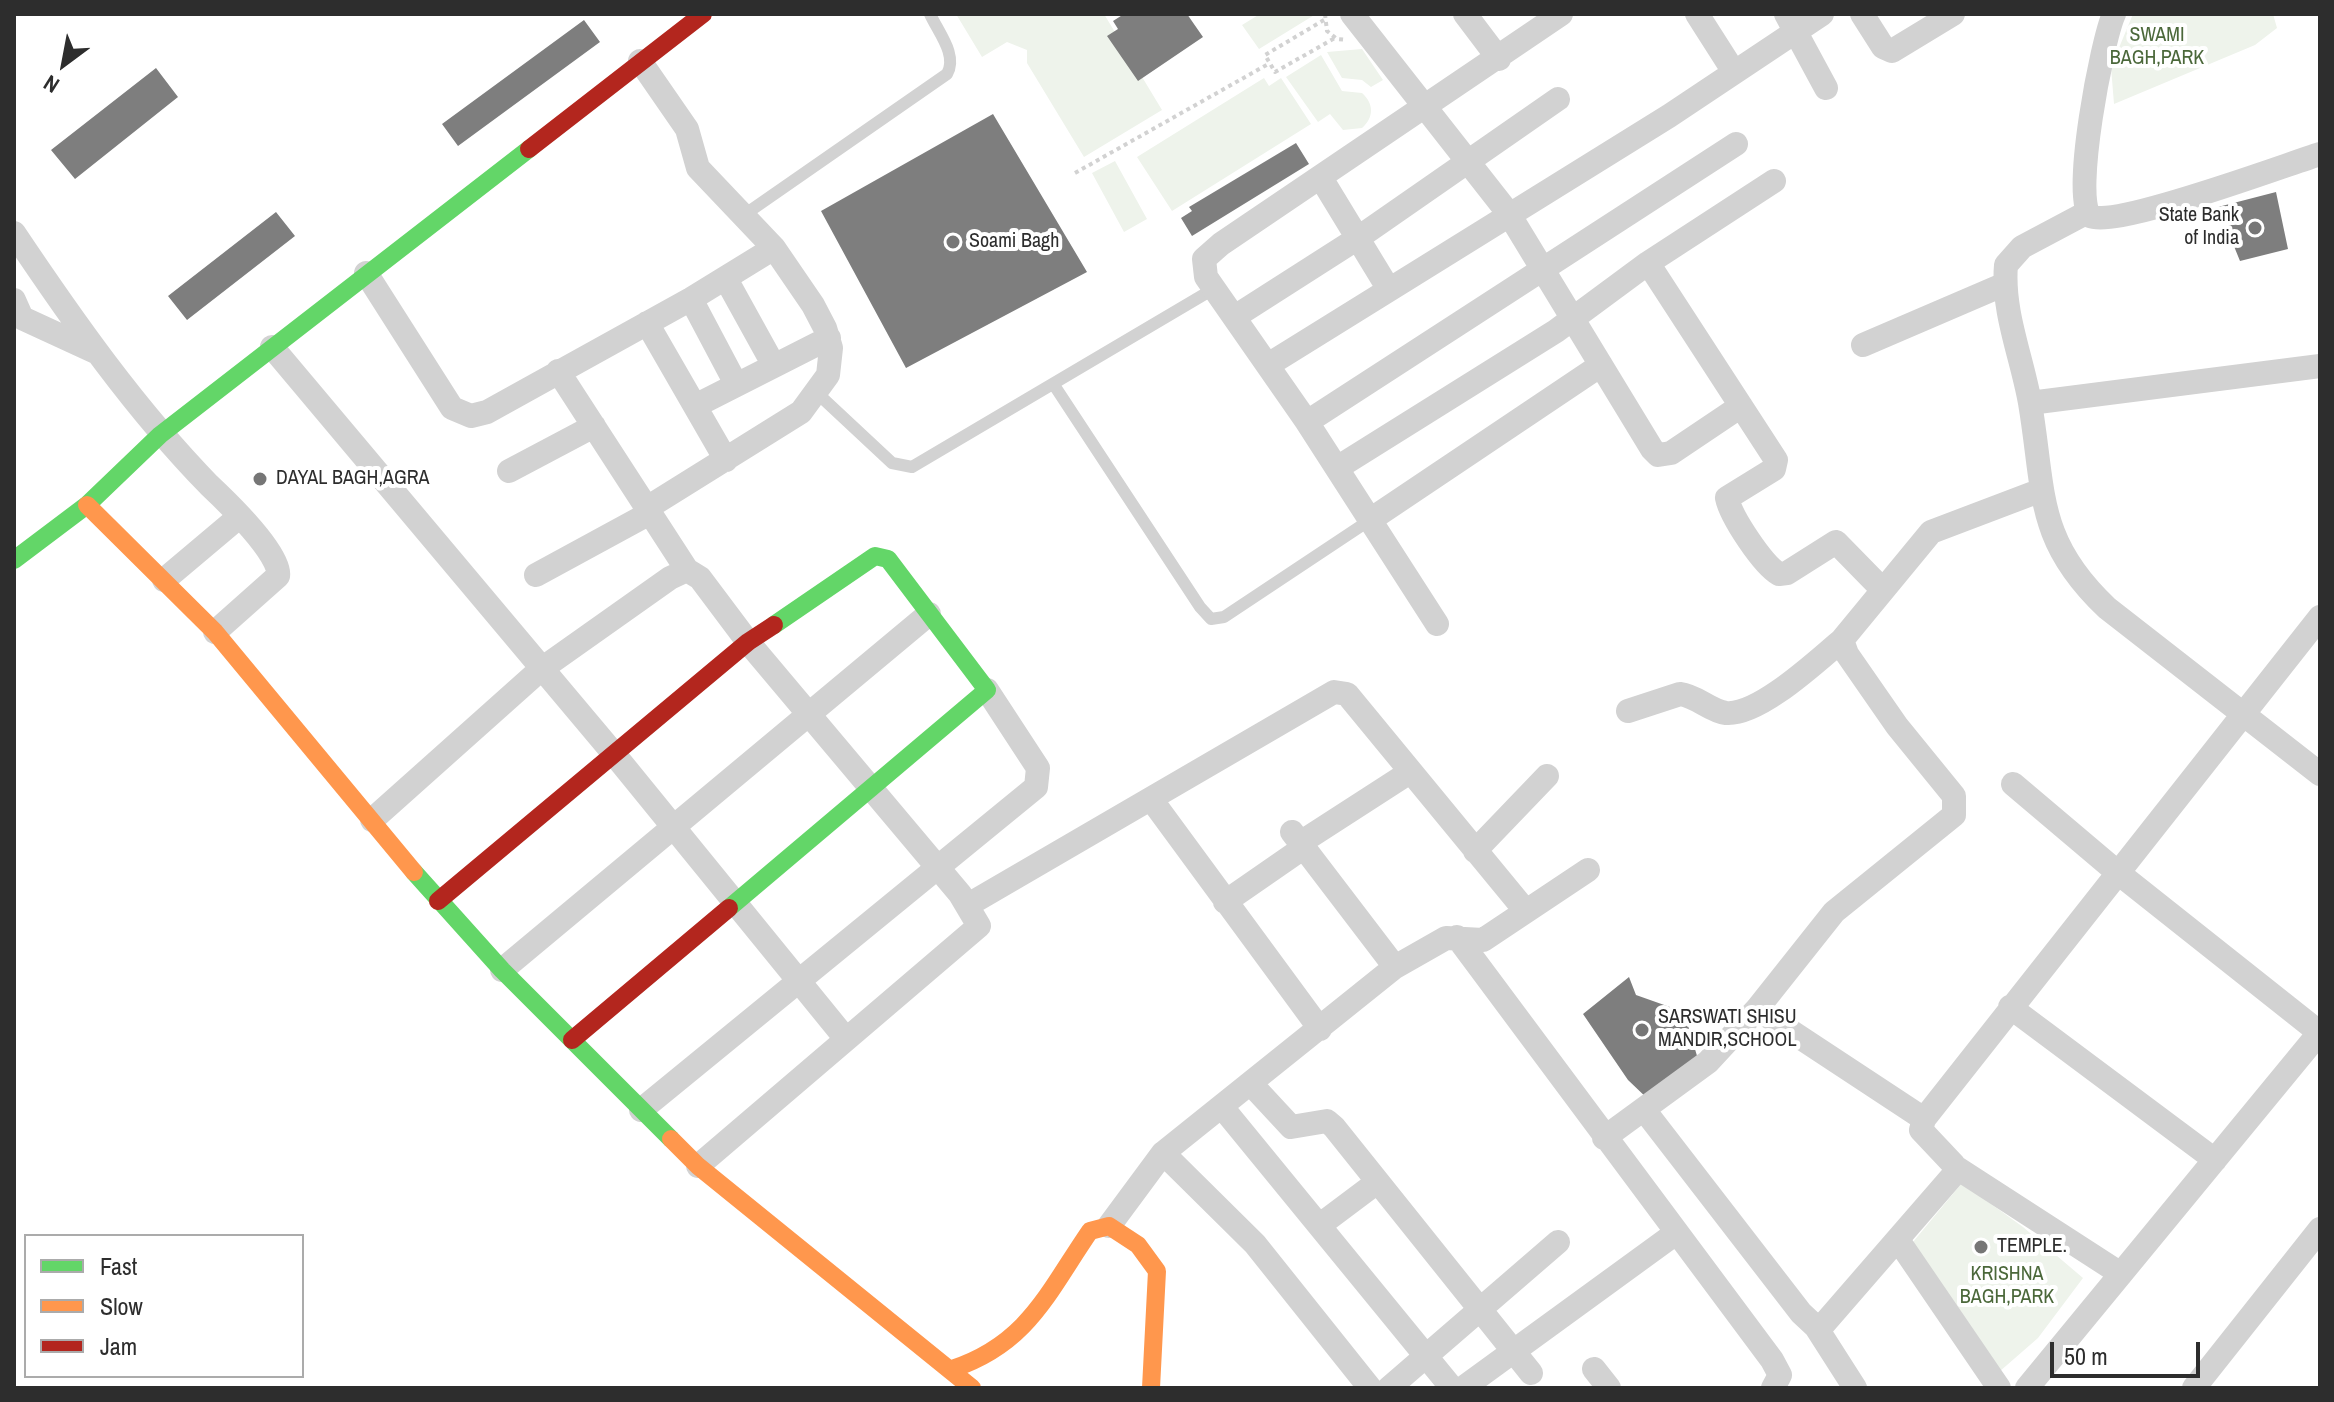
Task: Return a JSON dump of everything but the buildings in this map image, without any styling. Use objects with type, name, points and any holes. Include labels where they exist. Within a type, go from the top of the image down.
[{"type":"street","points":[[14,560],[87,505],[160,435],[703,14]]},
{"type":"street","points":[[1352,14],[1394,63],[1424,108],[1509,214],[1652,449],[1658,455],[1671,453],[1741,406]]},
{"type":"street","points":[[1465,14],[1499,59]]},
{"type":"street","points":[[1437,624],[1307,422],[1204,271],[1204,259],[1561,14]]},
{"type":"street","points":[[1697,14],[1734,72]]},
{"type":"street","points":[[1268,365],[1734,72],[1791,23],[1822,14]]},
{"type":"street","points":[[1862,14],[1883,47],[1892,51],[1953,14]]},
{"type":"street","points":[[2086,213],[2086,165],[2096,88],[2106,35],[2114,14]]},
{"type":"street","points":[[1791,23],[1826,88]]},
{"type":"street","points":[[536,575],[648,511],[801,412],[828,375],[829,338],[813,305],[774,248],[698,168],[685,124],[640,61]]},
{"type":"street","points":[[1236,316],[1358,238],[1558,99]]},
{"type":"street","points":[[1307,422],[1541,267],[1736,144]]},
{"type":"street","points":[[2086,213],[2094,218],[2115,217],[2320,154]]},
{"type":"street","points":[[1321,178],[1388,288]]},
{"type":"street","points":[[1337,468],[1556,331],[1572,316],[1648,263],[1774,181]]},
{"type":"street","points":[[2086,213],[2012,255],[2006,265],[2005,284],[2030,403],[2039,491],[2052,533],[2082,584],[2107,608],[2320,774]]},
{"type":"street","points":[[14,233],[160,435],[240,516],[280,569],[278,576],[215,632]]},
{"type":"street","points":[[366,273],[452,408],[471,416],[487,412],[691,299],[774,248]]},
{"type":"street","points":[[1648,263],[1777,463],[1774,469],[1728,495],[1727,501],[1770,568],[1779,574],[1787,573],[1836,542],[1883,590]]},
{"type":"street","points":[[726,279],[773,364]]},
{"type":"street","points":[[1863,345],[2005,284]]},
{"type":"street","points":[[691,299],[736,384]]},
{"type":"street","points":[[14,300],[22,318],[101,354]]},
{"type":"street","points":[[647,323],[726,460]]},
{"type":"street","points":[[695,406],[829,338]]},
{"type":"street","points":[[272,347],[540,670],[614,754],[846,1039]]},
{"type":"street","points":[[1370,520],[1601,365]]},
{"type":"street","points":[[2030,403],[2320,366]]},
{"type":"street","points":[[558,371],[687,570],[700,578],[748,642],[810,713],[979,922],[977,930],[698,1166]]},
{"type":"street","points":[[509,471],[594,426]]},
{"type":"street","points":[[1628,711],[1680,694],[1721,712],[1734,713],[1781,691],[1842,640],[1931,532],[2039,491]]},
{"type":"street","points":[[87,505],[215,632],[438,901],[641,1110],[698,1166],[972,1388]]},
{"type":"street","points":[[164,580],[240,516]]},
{"type":"street","points":[[438,901],[748,642],[878,554],[888,559],[987,690],[1038,768],[1038,784],[641,1110]]},
{"type":"street","points":[[372,820],[540,670],[670,578],[687,570]]},
{"type":"street","points":[[502,970],[929,614]]},
{"type":"street","points":[[2121,1274],[1957,1168],[1923,1134],[1924,1119],[2320,617]]},
{"type":"street","points":[[1604,1138],[1708,1062],[1757,1009],[1840,907],[1946,824],[1956,810],[1954,796],[1942,778],[1897,726],[1847,654],[1842,640]]},
{"type":"street","points":[[572,1040],[987,690]]},
{"type":"street","points":[[968,905],[1334,692],[1347,694],[1524,909]]},
{"type":"street","points":[[1225,902],[1298,841],[1410,772]]},
{"type":"street","points":[[1475,851],[1547,776]]},
{"type":"street","points":[[2013,784],[2117,872],[2320,1032],[2027,1388]]},
{"type":"street","points":[[1151,799],[1320,1029]]},
{"type":"street","points":[[1298,841],[1395,967]]},
{"type":"street","points":[[1109,1226],[1163,1153],[1252,1085],[1395,967],[1437,942],[1457,937],[1483,940],[1524,909],[1588,870]]},
{"type":"street","points":[[1457,937],[1778,1370],[1779,1380],[1773,1388]]},
{"type":"street","points":[[2010,1007],[2215,1160]]},
{"type":"street","points":[[1757,1009],[1924,1119]]},
{"type":"street","points":[[1252,1085],[1291,1127],[1322,1121],[1331,1124],[1477,1310],[1531,1373]]},
{"type":"street","points":[[1222,1107],[1452,1388]]},
{"type":"street","points":[[1645,1111],[1801,1313],[1816,1327],[1855,1388]]},
{"type":"street","points":[[1163,1153],[1255,1244],[1361,1385]]},
{"type":"street","points":[[1816,1327],[1830,1320],[1957,1168]]},
{"type":"street","points":[[1320,1225],[1376,1183]]},
{"type":"street","points":[[952,1369],[983,1358],[1018,1331],[1090,1231],[1100,1225],[1109,1226],[1131,1239],[1157,1271],[1151,1388]]},
{"type":"street","points":[[2194,1388],[2320,1229]]},
{"type":"street","points":[[1463,1388],[1512,1349],[1676,1233]]},
{"type":"street","points":[[1898,1240],[1999,1388]]},
{"type":"street","points":[[1389,1388],[1558,1242]]},
{"type":"lane","points":[[744,215],[947,74],[952,63],[950,55],[930,14]]},
{"type":"lane","points":[[817,393],[892,463],[905,468],[932,458],[1215,288]]},
{"type":"lane","points":[[1054,385],[1200,607],[1211,619],[1224,617],[1370,520]]},
{"type":"path","points":[[1324,20],[1265,55],[1275,72],[1335,38]]},
{"type":"path","points":[[1075,173],[1270,63]]},
{"type":"green space","points":[[956,14],[1104,14],[1162,110],[1084,157],[1027,63],[1027,50],[1007,42],[982,57]]},
{"type":"green space","points":[[1260,14],[1316,14],[1259,49],[1242,25]]},
{"type":"green space","name":"SWAMI BAGH,PARK","points":[[2133,14],[2273,14],[2277,28],[2255,45],[2114,104],[2111,67]]},
{"type":"green space","points":[[1362,49],[1383,80],[1371,87],[1362,80],[1342,78],[1327,52]]},
{"type":"green space","points":[[1321,55],[1342,91],[1362,93],[1369,102],[1370,115],[1362,128],[1343,130],[1330,114],[1318,122],[1286,77]]},
{"type":"green space","points":[[1264,78],[1269,86],[1281,78],[1311,124],[1172,211],[1137,157]]},
{"type":"green space","points":[[1115,161],[1147,219],[1124,232],[1092,173]]},
{"type":"green space","name":"KRISHNA BAGH,PARK","points":[[1962,1183],[2023,1227],[2083,1278],[2038,1338],[1999,1372],[1913,1242]]},
{"type":"traffic: fast","points":[[14,560],[87,505],[160,435],[529,149]]},
{"type":"traffic: fast","points":[[729,908],[987,690],[888,559],[875,556],[774,625]]},
{"type":"traffic: fast","points":[[414,872],[502,970],[671,1139]]},
{"type":"traffic: slow","points":[[87,505],[215,632],[414,872]]},
{"type":"traffic: slow","points":[[671,1139],[698,1166],[972,1388]]},
{"type":"traffic: slow","points":[[952,1369],[978,1358],[1018,1330],[1048,1295],[1090,1231],[1109,1226],[1138,1245],[1157,1271],[1151,1388]]},
{"type":"traffic: jam","points":[[529,149],[703,14]]},
{"type":"traffic: jam","points":[[438,901],[748,642],[774,625]]},
{"type":"traffic: jam","points":[[572,1040],[729,908]]},
{"type":"place","name":"State Bank of India","points":[[2255,228]]},
{"type":"place","name":"Soami Bagh","points":[[953,242]]},
{"type":"place","name":"DAYAL BAGH,AGRA","points":[[260,479]]},
{"type":"place","name":"SARSWATI SHISU MANDIR,SCHOOL","points":[[1642,1030]]},
{"type":"place","name":"TEMPLE.","points":[[1981,1247]]}]
